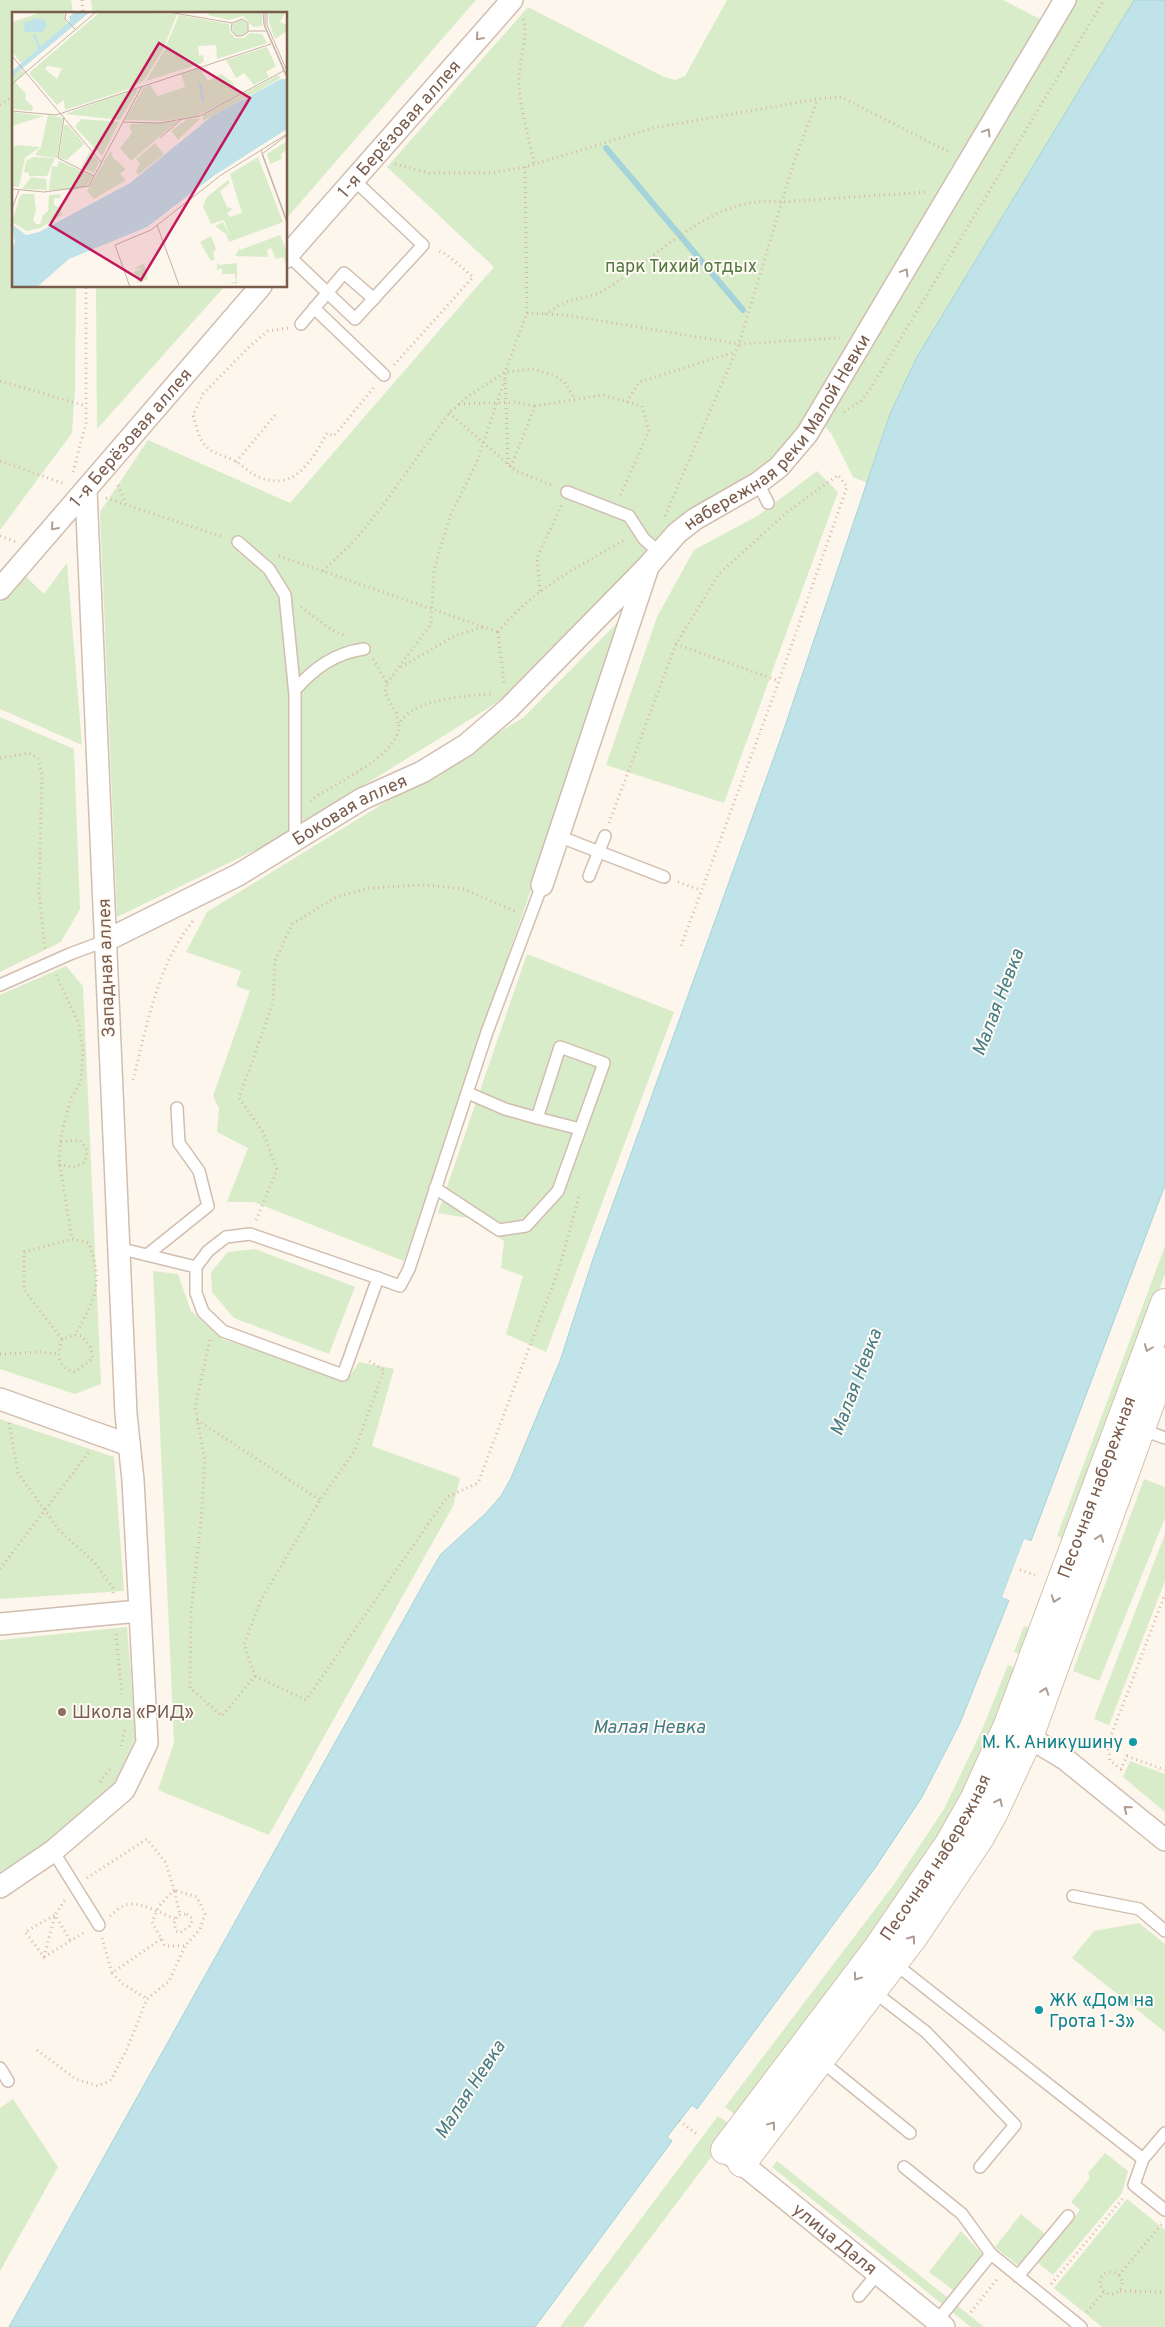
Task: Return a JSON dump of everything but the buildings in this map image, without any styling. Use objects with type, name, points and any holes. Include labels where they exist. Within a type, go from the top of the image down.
[{"type":"main road","name":"Песочная набережная","points":[[734,2157],[873,1991],[947,1889],[994,1812],[1018,1731],[1165,1303]]},
{"type":"main road","name":"Песочная набережная","points":[[734,2157],[949,1844],[974,1800],[1018,1731],[1165,1362]]},
{"type":"street","name":"1-я Берёзовая аллея","points":[[288,255],[512,0]]},
{"type":"street","name":"набережная реки Малой Невки","points":[[542,885],[654,559],[677,533],[695,519],[758,483],[779,467],[807,434],[1065,0]]},
{"type":"street","name":"1-я Берёзовая аллея","points":[[0,589],[79,484],[259,288]]},
{"type":"street","name":"Западная аллея","points":[[79,484],[105,941],[118,1248],[129,1445]]},
{"type":"street","name":"Боковая аллея","points":[[105,941],[238,875],[295,842],[362,799],[445,760],[490,726],[507,701],[654,559]]},
{"type":"street","points":[[0,1887],[53,1851],[124,1790],[146,1743],[134,1480],[129,1445],[1,1399]]},
{"type":"street","points":[[0,1624],[140,1611]]},
{"type":"street","points":[[1018,1731],[1065,1759],[1165,1840]]},
{"type":"street","name":"улица Даля","points":[[734,2157],[940,2324]]},
{"type":"lane","points":[[341,334],[423,245],[354,180]]},
{"type":"lane","points":[[288,257],[355,319]]},
{"type":"lane","points":[[300,324],[344,273],[374,299]]},
{"type":"lane","points":[[314,308],[384,375]]},
{"type":"lane","points":[[758,483],[768,503]]},
{"type":"lane","points":[[567,492],[630,516],[640,530],[654,559]]},
{"type":"lane","points":[[238,542],[269,569],[285,595],[295,690],[295,842]]},
{"type":"lane","points":[[295,690],[304,680],[334,657],[364,648]]},
{"type":"lane","points":[[558,836],[664,877]]},
{"type":"lane","points":[[589,876],[605,836]]},
{"type":"lane","points":[[378,1278],[343,1375],[223,1331],[203,1312],[196,1293],[196,1267],[208,1251],[226,1237],[250,1234],[378,1278],[400,1286],[409,1269],[487,1032],[542,885]]},
{"type":"lane","name":"Боковая аллея","points":[[0,985],[105,941]]},
{"type":"lane","points":[[435,1188],[499,1230],[526,1226],[558,1191],[604,1063],[560,1047],[537,1118]]},
{"type":"lane","points":[[468,1093],[505,1109],[580,1129]]},
{"type":"lane","points":[[148,1255],[208,1206],[199,1171],[179,1143],[177,1108]]},
{"type":"lane","points":[[118,1248],[196,1267]]},
{"type":"lane","points":[[1139,1429],[1165,1438]]},
{"type":"lane","points":[[53,1851],[76,1885],[99,1925]]},
{"type":"lane","points":[[1073,1896],[1139,1909],[1165,1931]]},
{"type":"lane","points":[[894,1963],[1143,2158]]},
{"type":"lane","points":[[873,1991],[926,2032],[1015,2125],[980,2168]]},
{"type":"lane","points":[[825,2064],[910,2133]]},
{"type":"lane","points":[[0,2068],[8,2081]]},
{"type":"lane","points":[[1165,2134],[1143,2158],[1134,2185],[1165,2210]]},
{"type":"lane","points":[[904,2167],[962,2214],[991,2254],[1079,2325]]},
{"type":"lane","points":[[1018,2276],[1068,2216]]},
{"type":"lane","points":[[940,2324],[991,2254]]},
{"type":"lane","points":[[858,2296],[878,2273]]},
{"type":"path","points":[[839,416],[860,401],[869,391],[1104,0]]},
{"type":"path","points":[[526,28],[522,47],[519,84],[534,163]]},
{"type":"path","points":[[0,105],[12,97]]},
{"type":"path","points":[[374,157],[428,173],[491,172],[525,167],[653,128],[817,99],[841,97],[952,153]]},
{"type":"path","points":[[663,521],[739,344],[781,202],[817,99]]},
{"type":"path","points":[[510,466],[505,372],[527,313],[525,167]]},
{"type":"path","points":[[545,314],[566,302],[599,293],[682,236],[698,222],[714,213],[764,200],[781,202],[929,192]]},
{"type":"path","points":[[300,324],[285,329],[268,331],[250,346],[203,394],[193,415],[204,444],[213,451],[236,462],[255,476],[276,482],[285,481],[296,476],[319,448],[327,433],[334,436],[384,375],[473,277],[446,254],[423,245]]},
{"type":"path","points":[[79,484],[86,424],[86,288]]},
{"type":"path","points":[[527,313],[566,315],[739,344],[841,338]]},
{"type":"path","points":[[627,402],[639,382],[735,352]]},
{"type":"path","points":[[323,571],[354,541],[381,508],[449,413],[467,397],[505,372],[533,369],[553,375],[564,382],[574,399]]},
{"type":"path","points":[[387,683],[431,624],[434,570],[450,516],[484,443],[505,379]]},
{"type":"path","points":[[0,381],[86,406]]},
{"type":"path","points":[[459,404],[515,402],[535,406],[603,394],[642,406],[649,431],[614,510]]},
{"type":"path","points":[[510,466],[535,406]]},
{"type":"path","points":[[449,413],[516,471],[567,492],[537,558],[540,591]]},
{"type":"path","points":[[236,462],[276,414]]},
{"type":"path","points":[[605,836],[676,644],[719,574],[786,513],[838,475],[847,486],[779,681],[681,946]]},
{"type":"path","points":[[295,815],[312,800],[367,765],[390,747],[399,732],[399,724],[410,711],[442,701],[475,695],[507,701],[498,632],[516,610],[540,591],[640,530]]},
{"type":"path","points":[[398,668],[456,635],[484,626]]},
{"type":"path","points":[[676,644],[779,681]]},
{"type":"path","points":[[0,758],[29,753],[38,758],[42,774],[39,893],[44,947],[79,1024],[83,1050],[80,1082],[71,1098],[60,1142],[60,1165],[72,1239]]},
{"type":"path","points":[[664,877],[701,890]]},
{"type":"path","points":[[250,1234],[277,1170],[263,1132],[239,1098],[273,1003],[275,962],[292,924],[334,898],[369,888],[422,885],[464,889],[530,917]]},
{"type":"path","points":[[60,1142],[80,1140],[86,1150],[85,1162],[75,1167],[60,1165]]},
{"type":"path","points":[[352,1350],[384,1370],[354,1452],[320,1500],[261,1600],[244,1644],[255,1676],[306,1700],[447,1496],[478,1483],[560,1266],[579,1196]]},
{"type":"path","points":[[62,1339],[24,1290],[24,1252],[72,1239],[89,1244],[96,1264],[97,1284],[88,1310],[75,1335]]},
{"type":"path","points":[[217,1326],[211,1335],[195,1407],[205,1461],[201,1521],[191,1611],[190,1688],[222,1716],[255,1676]]},
{"type":"path","points":[[75,1335],[82,1336],[90,1347],[93,1358],[75,1372],[68,1370],[61,1364],[57,1354],[62,1339],[75,1335]]},
{"type":"path","points":[[0,1354],[42,1352],[57,1354]]},
{"type":"path","points":[[1,1399],[10,1425],[18,1473],[44,1512],[59,1530],[94,1562],[113,1588],[114,1602]]},
{"type":"path","points":[[197,1420],[320,1500]]},
{"type":"path","points":[[0,1569],[103,1435]]},
{"type":"path","points":[[1020,1570],[1035,1575]]},
{"type":"path","points":[[1165,1594],[1108,1744],[1110,1761],[1121,1769],[1127,1756],[1165,1770]]},
{"type":"path","points":[[115,1630],[122,1700]]},
{"type":"path","points":[[120,1751],[126,1728]]},
{"type":"path","points":[[1090,1737],[1108,1744]]},
{"type":"path","points":[[94,1788],[112,1766]]},
{"type":"path","points":[[44,1957],[55,1915],[76,1885],[147,1839],[166,1863],[180,1915]]},
{"type":"path","points":[[174,1890],[159,1906],[152,1922],[165,1946],[185,1946]]},
{"type":"path","points":[[38,2050],[76,2079],[98,2086],[111,2080],[126,2051],[147,1999],[169,1981],[185,1946],[200,1929],[205,1914],[197,1897],[174,1890]]},
{"type":"path","points":[[147,1999],[123,1984],[112,1973],[99,1925],[119,1908],[130,1904],[157,1911],[176,1920]]},
{"type":"path","points":[[187,1914],[192,1918],[191,1925],[180,1933],[176,1931],[176,1920],[180,1915],[187,1914]]},
{"type":"path","points":[[44,1957],[70,1940],[55,1915]]},
{"type":"path","points":[[44,1957],[25,1932],[55,1915]]},
{"type":"path","points":[[112,1973],[160,1939]]},
{"type":"path","points":[[679,2121],[697,2134]]},
{"type":"path","points":[[1042,2295],[1134,2185]]},
{"type":"path","points":[[1119,2275],[1165,2220]]},
{"type":"path","points":[[971,2312],[1006,2267]]},
{"type":"path","points":[[1120,2291],[1123,2283],[1119,2275],[1111,2272],[1103,2276],[1100,2284],[1104,2292],[1112,2294],[1120,2291],[1165,2292]]},
{"type":"path","points":[[1079,2325],[1104,2292]]},
{"type":"green space","points":[[0,0],[71,0],[73,12],[12,12],[12,288],[76,288],[75,389],[72,433],[0,530]]},
{"type":"green space","points":[[91,0],[476,0],[288,217],[288,12],[93,12]]},
{"type":"green space","name":"парк Тихий отдых","points":[[727,0],[1003,0],[1044,21],[798,435],[769,466],[728,493],[526,681],[490,707],[274,841],[117,917],[100,512],[148,440],[290,503],[494,267],[387,167],[528,7],[662,76],[675,80],[685,76]]},
{"type":"green space","points":[[1076,0],[1134,0],[917,357],[890,414],[867,483],[853,477],[831,433],[823,425]]},
{"type":"green space","points":[[96,288],[223,288],[97,429]]},
{"type":"green space","points":[[817,471],[838,492],[724,803],[606,765],[657,617],[694,550],[759,515]]},
{"type":"green space","points":[[67,563],[82,745],[0,709],[0,603],[24,575],[44,594]]},
{"type":"green space","points":[[619,621],[539,866],[404,1261],[254,1202],[227,1202],[248,1148],[217,1132],[219,1108],[213,1096],[250,991],[236,986],[241,971],[186,952],[207,912],[524,717]]},
{"type":"green space","points":[[0,717],[74,749],[80,909],[61,942],[0,972]]},
{"type":"green space","points":[[527,954],[674,1012],[546,1352],[506,1334],[523,1276],[501,1268],[504,1241],[468,1218],[438,1213]]},
{"type":"green space","points":[[66,966],[83,986],[101,1384],[75,1394],[0,1369],[0,995]]},
{"type":"green space","points":[[1165,1246],[1165,1274],[1066,1540],[1057,1536]]},
{"type":"green space","points":[[255,1249],[355,1287],[329,1354],[234,1318],[212,1292],[211,1272],[228,1252]]},
{"type":"green space","points":[[153,1271],[178,1274],[191,1311],[222,1339],[348,1379],[359,1362],[394,1369],[372,1446],[460,1478],[453,1506],[269,1835],[158,1790],[174,1743]]},
{"type":"green space","points":[[0,1419],[114,1457],[124,1591],[0,1599]]},
{"type":"green space","points":[[1144,1479],[1165,1487],[1165,1518],[1099,1681],[1073,1671]]},
{"type":"green space","points":[[1165,1534],[1165,1581],[1109,1725],[1094,1719]]},
{"type":"green space","points":[[1024,1626],[1033,1630],[1024,1656],[1014,1652]]},
{"type":"green space","points":[[127,1627],[136,1737],[114,1784],[37,1850],[0,1872],[0,1640]]},
{"type":"green space","points":[[1008,1665],[1019,1669],[962,1811],[740,2118],[725,2107],[895,1883],[944,1809],[982,1730]]},
{"type":"green space","points":[[1130,1761],[1165,1774],[1165,1812],[1123,1777]]},
{"type":"green space","points":[[1139,1923],[1165,1944],[1165,2032],[1072,1958],[1094,1931]]},
{"type":"green space","points":[[13,2099],[58,2167],[0,2271],[0,2108]]},
{"type":"green space","points":[[718,2116],[734,2127],[583,2327],[560,2327]]},
{"type":"green space","points":[[1105,2153],[1128,2171],[1122,2193],[1053,2275],[1037,2262],[1080,2210],[1071,2202],[1090,2178],[1088,2173]]},
{"type":"green space","points":[[777,2161],[948,2298],[942,2304],[772,2167]]},
{"type":"green space","points":[[1127,2199],[1165,2230],[1165,2327],[1102,2327],[1054,2288]]},
{"type":"green space","points":[[1021,2214],[1045,2234],[1019,2266],[995,2247]]},
{"type":"green space","points":[[961,2231],[982,2254],[953,2290],[929,2272]]},
{"type":"green space","points":[[958,2306],[984,2327],[971,2327],[953,2313]]},
{"type":"water","name":"Малая Невка","points":[[1134,0],[1165,0],[1165,1185],[1031,1541],[1024,1539],[1002,1597],[1009,1600],[960,1723],[922,1797],[875,1868],[697,2109],[692,2105],[667,2137],[672,2141],[535,2327],[9,2327],[441,1554],[485,1514],[501,1496],[511,1478],[560,1361],[593,1259],[782,735],[890,414],[917,357]]},
{"type":"pier","points":[[1024,1539],[1031,1541],[1030,1544],[1025,1542],[1005,1596],[1010,1597],[1009,1600],[1002,1597]]},
{"type":"waterway","points":[[606,148],[743,310]]},
{"type":"place","name":"Школа «РИД»","points":[[62,1712]]},
{"type":"place","name":"М. К. Аникушину","points":[[1133,1742]]},
{"type":"place","name":"ЖК «Дом на Грота 1-3»","points":[[1039,2010]]}]
